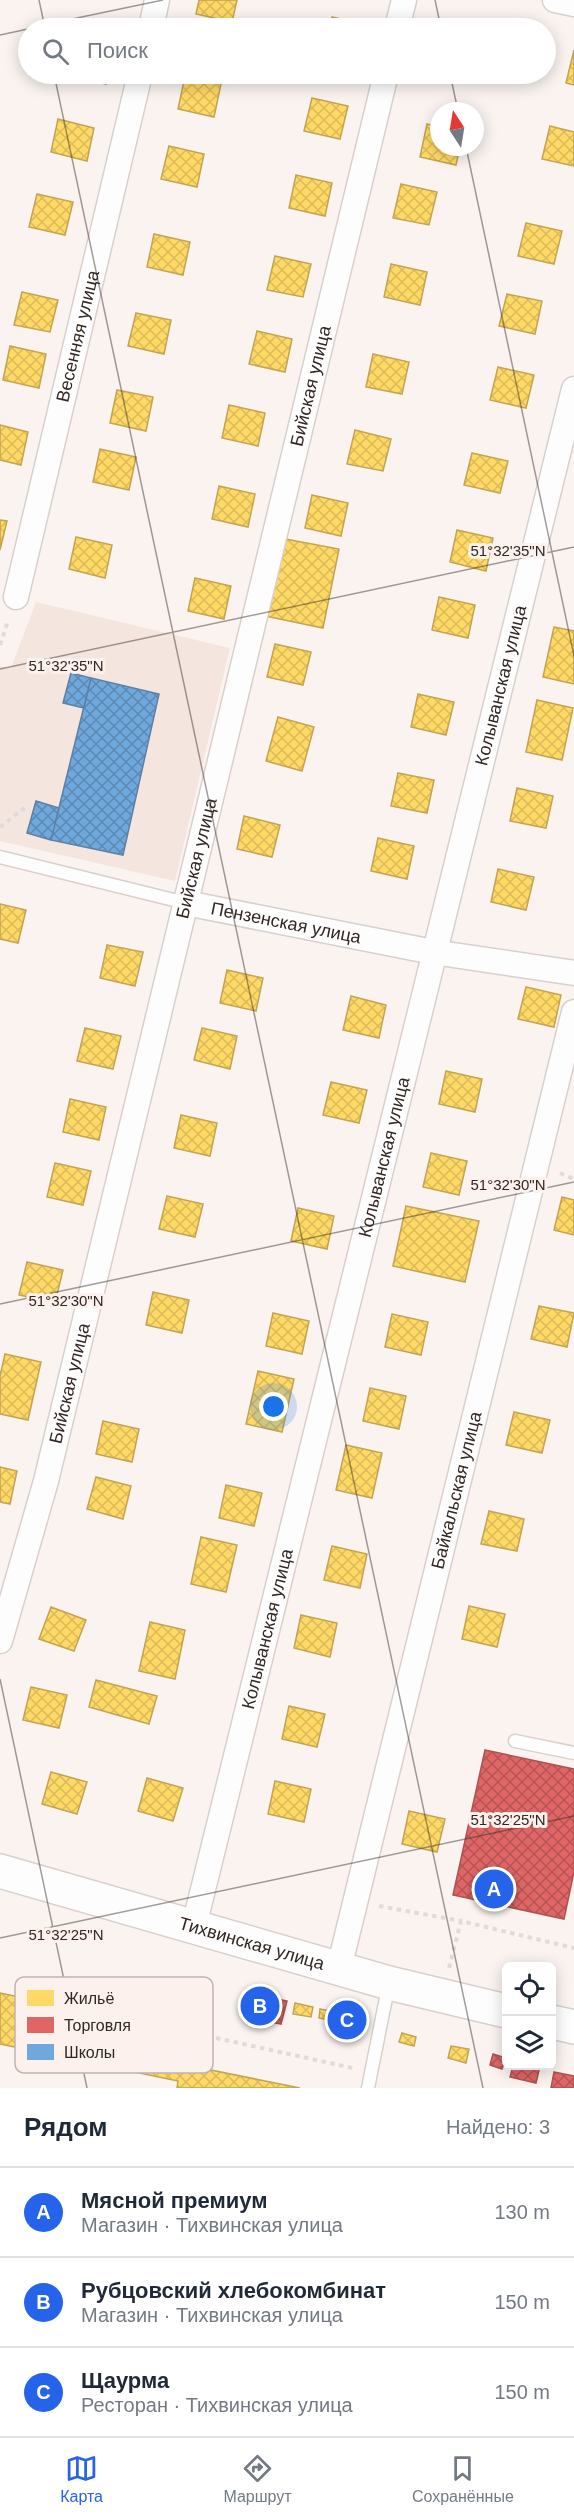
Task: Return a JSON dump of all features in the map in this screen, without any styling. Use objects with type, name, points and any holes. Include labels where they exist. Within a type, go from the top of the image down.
[{"type":"main road","name":"Тихвинская улица","points":[[0,1871],[389,1983],[502,2010]]},
{"type":"main road","points":[[556,2023],[574,2027]]},
{"type":"street","points":[[154,18],[158,0]]},
{"type":"street","points":[[400,18],[404,0]]},
{"type":"street","points":[[555,0],[574,4]]},
{"type":"street","name":"Весенняя улица","points":[[16,597],[138,84]]},
{"type":"street","name":"Бийская улица","points":[[0,1641],[46,1481],[384,84]]},
{"type":"street","name":"Колыванская улица","points":[[194,1926],[574,389]]},
{"type":"street","name":"Пензенская улица","points":[[186,903],[433,952],[574,973]]},
{"type":"street","name":"Байкальская улица","points":[[339,1968],[574,1012]]},
{"type":"lane","name":"Пензенская улица","points":[[0,857],[186,903]]},
{"type":"lane","points":[[515,1741],[574,1753]]},
{"type":"lane","points":[[368,2088],[389,1983]]},
{"type":"path","points":[[0,827],[27,806]]},
{"type":"path","points":[[355,1901],[461,1921],[574,1948]]},
{"type":"path","points":[[443,1996],[461,1921]]},
{"type":"path","points":[[216,2038],[370,2072]]},
{"type":"shaded area","points":[[36,602],[230,648],[175,881],[0,841],[0,666],[11,668]]},
{"type":"building: Жильё","points":[[199,0],[237,0],[233,18],[214,18],[196,14]]},
{"type":"building: Жильё","points":[[574,50],[574,85],[566,83]]},
{"type":"building: Жильё","points":[[183,84],[221,84],[214,117],[178,109]]},
{"type":"building: Жильё","points":[[312,98],[348,106],[340,139],[304,131]]},
{"type":"building: Жильё","points":[[58,119],[94,128],[87,161],[51,152]]},
{"type":"building: Жильё","points":[[427,124],[430,125],[430,156],[458,156],[456,165],[420,157]]},
{"type":"building: Жильё","points":[[550,126],[574,132],[574,166],[542,159]]},
{"type":"building: Жильё","points":[[169,146],[204,154],[197,187],[161,179]]},
{"type":"building: Жильё","points":[[296,175],[332,183],[325,216],[289,208]]},
{"type":"building: Жильё","points":[[401,184],[437,192],[429,225],[393,218]]},
{"type":"building: Жильё","points":[[37,194],[73,202],[65,235],[29,227]]},
{"type":"building: Жильё","points":[[526,223],[562,231],[554,264],[518,256]]},
{"type":"building: Жильё","points":[[154,234],[190,242],[183,275],[147,267]]},
{"type":"building: Жильё","points":[[275,256],[311,264],[303,297],[267,290]]},
{"type":"building: Жильё","points":[[391,264],[427,272],[420,305],[384,297]]},
{"type":"building: Жильё","points":[[22,292],[58,300],[50,332],[14,325]]},
{"type":"building: Жильё","points":[[507,294],[542,301],[535,334],[499,326]]},
{"type":"building: Жильё","points":[[136,313],[171,320],[164,354],[128,346]]},
{"type":"building: Жильё","points":[[257,331],[292,339],[285,372],[249,364]]},
{"type":"building: Жильё","points":[[10,346],[46,354],[39,388],[3,380]]},
{"type":"building: Жильё","points":[[373,354],[409,362],[402,394],[366,387]]},
{"type":"building: Жильё","points":[[498,367],[534,375],[526,408],[490,400]]},
{"type":"building: Жильё","points":[[117,390],[153,397],[146,431],[110,423]]},
{"type":"building: Жильё","points":[[229,405],[265,413],[258,446],[222,438]]},
{"type":"building: Жильё","points":[[0,425],[28,432],[21,465],[0,460]]},
{"type":"building: Жильё","points":[[355,430],[391,439],[383,471],[347,464]]},
{"type":"building: Жильё","points":[[100,449],[136,457],[129,490],[93,482]]},
{"type":"building: Жильё","points":[[472,453],[508,461],[500,493],[464,485]]},
{"type":"building: Жильё","points":[[219,486],[255,494],[248,527],[212,519]]},
{"type":"building: Жильё","points":[[312,495],[348,503],[341,536],[305,528]]},
{"type":"building: Жильё","points":[[0,520],[7,521],[0,550]]},
{"type":"building: Жильё","points":[[457,530],[493,538],[486,571],[450,562]]},
{"type":"building: Жильё","points":[[76,537],[112,545],[105,578],[69,569]]},
{"type":"building: Жильё","points":[[280,538],[339,549],[323,628],[265,616]]},
{"type":"building: Жильё","points":[[195,578],[231,586],[224,619],[188,611]]},
{"type":"building: Жильё","points":[[439,597],[475,605],[468,638],[432,630]]},
{"type":"building: Жильё","points":[[554,627],[574,631],[574,684],[543,677]]},
{"type":"building: Жильё","points":[[275,644],[311,652],[303,685],[267,677]]},
{"type":"building: Жильё","points":[[418,694],[454,702],[446,735],[411,727]]},
{"type":"building: Жильё","points":[[537,700],[573,708],[562,760],[526,752]]},
{"type":"building: Жильё","points":[[278,717],[314,727],[302,771],[266,761]]},
{"type":"building: Жильё","points":[[398,773],[434,780],[427,813],[391,806]]},
{"type":"building: Жильё","points":[[517,788],[553,796],[546,828],[510,821]]},
{"type":"building: Жильё","points":[[244,816],[280,825],[272,857],[237,849]]},
{"type":"building: Жильё","points":[[378,838],[414,846],[407,879],[371,871]]},
{"type":"building: Жильё","points":[[498,869],[534,877],[526,910],[491,902]]},
{"type":"building: Жильё","points":[[0,904],[26,910],[18,943],[0,939]]},
{"type":"building: Жильё","points":[[107,945],[143,952],[135,986],[100,978]]},
{"type":"building: Жильё","points":[[227,970],[263,978],[256,1011],[220,1003]]},
{"type":"building: Жильё","points":[[526,987],[561,995],[554,1027],[518,1019]]},
{"type":"building: Жильё","points":[[351,996],[386,1005],[379,1038],[343,1030]]},
{"type":"building: Жильё","points":[[85,1028],[121,1036],[113,1069],[77,1061]]},
{"type":"building: Жильё","points":[[202,1028],[237,1036],[230,1069],[194,1060]]},
{"type":"building: Жильё","points":[[446,1071],[482,1079],[475,1112],[439,1104]]},
{"type":"building: Жильё","points":[[331,1082],[367,1090],[359,1123],[323,1115]]},
{"type":"building: Жильё","points":[[70,1099],[106,1107],[99,1140],[63,1132]]},
{"type":"building: Жильё","points":[[181,1115],[217,1123],[210,1156],[174,1148]]},
{"type":"building: Жильё","points":[[431,1153],[467,1161],[459,1195],[423,1187]]},
{"type":"building: Жильё","points":[[55,1163],[91,1171],[83,1205],[47,1197]]},
{"type":"building: Жильё","points":[[167,1196],[203,1204],[195,1237],[159,1229]]},
{"type":"building: Жильё","points":[[562,1197],[574,1200],[574,1235],[554,1230]]},
{"type":"building: Жильё","points":[[406,1206],[479,1221],[465,1282],[393,1266]]},
{"type":"building: Жильё","points":[[298,1208],[334,1216],[327,1249],[291,1241]]},
{"type":"building: Жильё","points":[[27,1262],[63,1270],[55,1303],[19,1295]]},
{"type":"building: Жильё","points":[[153,1292],[189,1300],[182,1333],[146,1325]]},
{"type":"building: Жильё","points":[[539,1306],[574,1313],[567,1347],[531,1339]]},
{"type":"building: Жильё","points":[[273,1313],[309,1321],[302,1354],[266,1346]]},
{"type":"building: Жильё","points":[[392,1314],[428,1322],[421,1355],[385,1347]]},
{"type":"building: Жильё","points":[[5,1354],[41,1362],[28,1420],[0,1414],[0,1376]]},
{"type":"building: Жильё","points":[[258,1371],[294,1379],[282,1432],[246,1424]]},
{"type":"building: Жильё","points":[[370,1388],[406,1396],[399,1429],[363,1421]]},
{"type":"building: Жильё","points":[[514,1412],[550,1420],[542,1453],[506,1445]]},
{"type":"building: Жильё","points":[[103,1421],[139,1429],[132,1462],[96,1454]]},
{"type":"building: Жильё","points":[[346,1445],[382,1453],[372,1498],[336,1490]]},
{"type":"building: Жильё","points":[[0,1467],[17,1471],[10,1504],[0,1502]]},
{"type":"building: Жильё","points":[[96,1477],[131,1486],[123,1519],[87,1509]]},
{"type":"building: Жильё","points":[[226,1485],[262,1493],[254,1526],[219,1518]]},
{"type":"building: Жильё","points":[[489,1511],[524,1519],[517,1551],[481,1544]]},
{"type":"building: Жильё","points":[[201,1537],[237,1545],[226,1592],[191,1584]]},
{"type":"building: Жильё","points":[[332,1546],[367,1554],[360,1588],[324,1580]]},
{"type":"building: Жильё","points":[[469,1606],[505,1614],[497,1647],[462,1639]]},
{"type":"building: Жильё","points":[[51,1607],[86,1620],[74,1651],[39,1639]]},
{"type":"building: Жильё","points":[[301,1615],[337,1623],[330,1657],[294,1648]]},
{"type":"building: Жильё","points":[[150,1622],[185,1630],[175,1679],[139,1671]]},
{"type":"building: Жильё","points":[[96,1680],[157,1696],[149,1724],[89,1707]]},
{"type":"building: Жильё","points":[[31,1687],[67,1695],[59,1728],[23,1720]]},
{"type":"building: Жильё","points":[[289,1706],[325,1714],[317,1747],[282,1739]]},
{"type":"building: Жильё","points":[[51,1772],[87,1782],[77,1814],[42,1804]]},
{"type":"building: Жильё","points":[[147,1778],[183,1788],[173,1821],[138,1811]]},
{"type":"building: Жильё","points":[[275,1781],[311,1789],[304,1822],[268,1814]]},
{"type":"building: Жильё","points":[[409,1811],[445,1819],[437,1852],[402,1844]]},
{"type":"building: Жильё","points":[[0,1993],[15,1996],[15,2047],[0,2044]]},
{"type":"building: Жильё","points":[[295,2003],[313,2007],[311,2017],[293,2014]]},
{"type":"building: Жильё","points":[[320,2009],[331,2011],[329,2020],[319,2018]]},
{"type":"building: Жильё","points":[[402,2033],[416,2037],[414,2046],[399,2042]]},
{"type":"building: Жильё","points":[[451,2046],[469,2049],[466,2063],[448,2058]]},
{"type":"building: Жильё","points":[[213,2070],[300,2088],[177,2088],[178,2081],[140,2073],[213,2073]]},
{"type":"building: Торговля","points":[[485,1750],[574,1769],[574,1872],[564,1919],[453,1895]]},
{"type":"building: Торговля","points":[[255,1994],[287,2001],[281,2024],[244,2016],[248,1998]]},
{"type":"building: Торговля","points":[[340,2012],[357,2016],[355,2027],[338,2023]]},
{"type":"building: Торговля","points":[[493,2054],[502,2057],[502,2069],[490,2065]]},
{"type":"building: Торговля","points":[[512,2070],[539,2070],[536,2083],[510,2077]]},
{"type":"building: Торговля","points":[[554,2072],[574,2076],[574,2088],[551,2088]]},
{"type":"building: Школы","points":[[71,673],[91,678],[84,708],[63,703]]},
{"type":"building: Школы","points":[[91,678],[159,694],[123,855],[51,840]]},
{"type":"building: Школы","points":[[36,801],[59,808],[51,840],[27,833]]},
{"type":"place","name":"Мясной премиум","points":[[494,1889]]},
{"type":"place","name":"Рубцовский хлебокомбинат","points":[[260,2006]]},
{"type":"place","name":"Щаурма","points":[[347,2020]]}]
